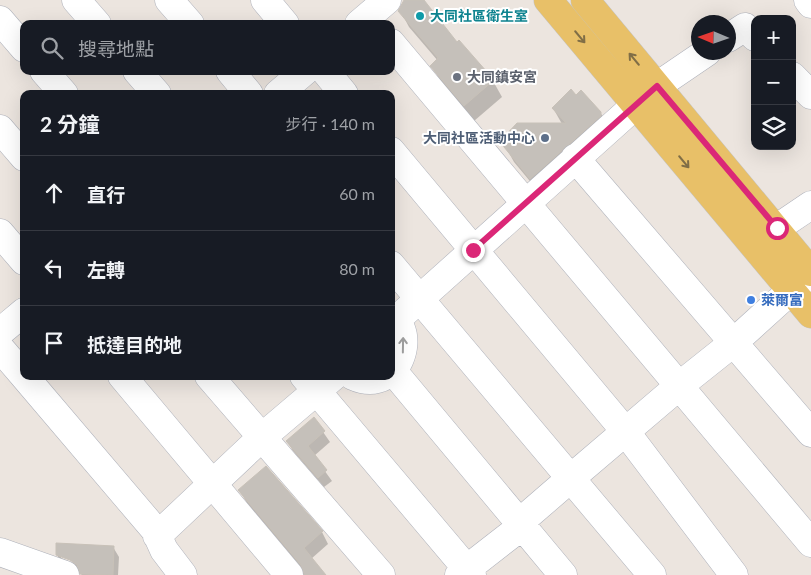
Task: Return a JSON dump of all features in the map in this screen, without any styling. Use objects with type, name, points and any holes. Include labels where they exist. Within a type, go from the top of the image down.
[{"type":"main road","points":[[548,0],[756,248],[804,278]]},
{"type":"main road","points":[[585,0],[777,228],[804,278],[811,314]]},
{"type":"lane","points":[[76,0],[94,20]]},
{"type":"lane","points":[[170,0],[187,20]]},
{"type":"lane","points":[[265,0],[282,20]]},
{"type":"lane","points":[[808,0],[811,4]]},
{"type":"lane","points":[[0,20],[20,43]]},
{"type":"lane","points":[[736,33],[745,27],[751,33]]},
{"type":"lane","points":[[395,49],[811,543]]},
{"type":"lane","points":[[395,317],[657,86],[695,60]]},
{"type":"lane","points":[[47,75],[61,90]]},
{"type":"lane","points":[[140,75],[154,90]]},
{"type":"lane","points":[[233,75],[246,90]]},
{"type":"lane","points":[[283,90],[300,75]]},
{"type":"lane","points":[[329,75],[341,90]]},
{"type":"lane","points":[[796,80],[811,95]]},
{"type":"lane","points":[[0,129],[20,152]]},
{"type":"lane","points":[[395,156],[625,431],[734,575]]},
{"type":"lane","points":[[575,158],[811,433]]},
{"type":"lane","points":[[756,248],[777,228],[811,205]]},
{"type":"lane","points":[[0,233],[20,256]]},
{"type":"lane","points":[[395,270],[652,575]]},
{"type":"lane","points":[[158,536],[262,438],[318,382],[466,573],[571,478],[679,386],[733,343],[804,278]]},
{"type":"lane","points":[[0,332],[20,315]]},
{"type":"lane","points":[[395,322],[404,338],[402,357],[395,366]]},
{"type":"lane","points":[[0,348],[20,371]]},
{"type":"lane","points":[[395,379],[521,523],[563,575]]},
{"type":"lane","points":[[27,380],[155,530],[164,550],[182,575]]},
{"type":"lane","points":[[125,380],[289,575]]},
{"type":"lane","points":[[212,380],[381,575]]},
{"type":"lane","points":[[362,380],[378,380]]},
{"type":"lane","points":[[0,552],[65,575]]},
{"type":"building","points":[[404,0],[424,0],[457,42],[459,40],[494,80],[464,106],[430,66],[438,58],[398,11]]},
{"type":"building","name":"大同社區活動中心","points":[[571,89],[576,95],[581,90],[601,112],[601,116],[530,179],[504,147],[502,139],[517,123],[566,123],[552,108]]},
{"type":"building","points":[[314,417],[325,431],[308,446],[327,470],[318,478],[286,441]]},
{"type":"building","points":[[266,466],[323,531],[304,548],[326,575],[304,575],[301,565],[238,490]]},
{"type":"building","points":[[56,543],[114,546],[113,575],[80,574],[77,565],[70,560],[56,555]]},
{"type":"place","name":"大同社區衛生室","points":[[420,16]]},
{"type":"place","name":"大同鎮安宮","points":[[457,77]]},
{"type":"place","name":"大同社區活動中心","points":[[545,138]]},
{"type":"place","name":"萊爾富","points":[[751,300]]},
{"type":"route","points":[[473,250],[657,86],[777,228]]}]
